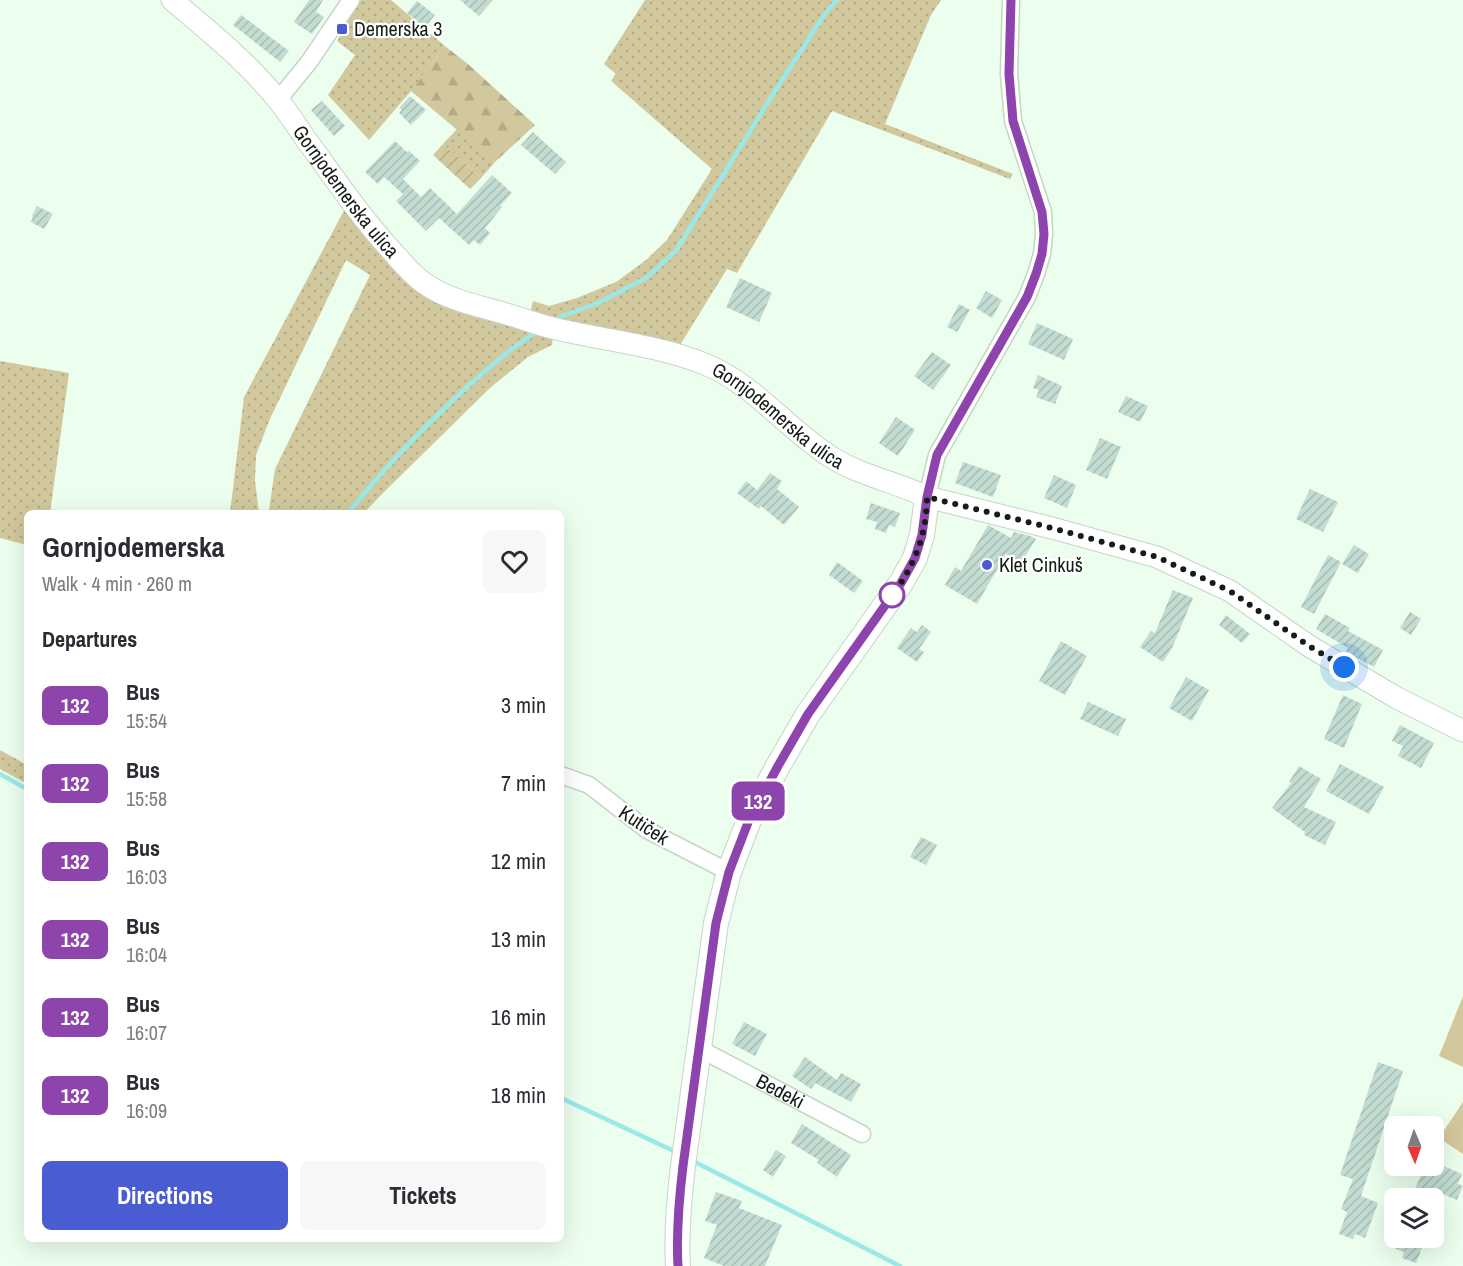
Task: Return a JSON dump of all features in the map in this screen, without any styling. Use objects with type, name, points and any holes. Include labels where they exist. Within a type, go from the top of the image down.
[{"type":"main road","points":[[678,1266],[679,1203],[698,1048],[716,923],[729,872],[749,820],[808,714],[901,583],[915,558],[922,535],[927,497]]},
{"type":"street","name":"Gornjodemerska ulica","points":[[172,0],[238,56],[279,100],[376,234],[408,269],[436,291],[461,302],[559,330],[681,355],[729,376],[811,444],[853,469],[927,497],[1111,543],[1176,565],[1230,591],[1309,646],[1397,698],[1463,731]]},
{"type":"street","points":[[279,100],[309,62],[351,0]]},
{"type":"street","points":[[927,497],[937,455],[1027,297],[1042,254],[1044,234],[1042,212],[1013,121],[1009,74],[1011,0]]},
{"type":"street","name":"Kutiček","points":[[564,776],[589,785],[647,830],[729,872]]},
{"type":"street","name":"Bedeki","points":[[698,1048],[862,1134]]},
{"type":"green space","points":[[361,0],[391,0],[445,46],[411,91],[369,140],[328,95],[355,55],[337,41],[346,28],[343,25]]},
{"type":"green space","points":[[645,0],[941,0],[931,15],[885,124],[1013,174],[1010,179],[832,111],[737,273],[727,269],[680,345],[562,324],[530,313],[533,301],[549,306],[577,298],[616,282],[646,260],[667,240],[712,169],[611,81],[616,74],[604,64]]},
{"type":"green space","points":[[445,46],[535,125],[495,162],[411,91]]},
{"type":"green space","points":[[457,129],[495,162],[481,178],[443,144]]},
{"type":"green space","points":[[443,144],[481,178],[470,189],[433,155]]},
{"type":"green space","points":[[346,207],[466,314],[553,335],[552,345],[528,357],[491,387],[367,510],[269,510],[275,469],[370,275],[346,260],[269,421],[256,455],[255,481],[259,510],[230,510],[244,397]]},
{"type":"green space","points":[[0,361],[69,373],[50,510],[24,510],[24,544],[0,538]]},
{"type":"green space","points":[[0,750],[24,763],[24,782],[0,769]]},
{"type":"green space","points":[[1463,996],[1463,1067],[1439,1056]]},
{"type":"green space","points":[[1463,1102],[1463,1154],[1444,1141],[1444,1130]]},
{"type":"building","points":[[309,0],[323,0],[316,12],[324,17],[312,34],[294,22]]},
{"type":"building","points":[[460,0],[493,0],[479,16]]},
{"type":"building","points":[[417,1],[435,15],[425,27],[407,13]]},
{"type":"building","points":[[241,15],[289,51],[280,62],[233,25]]},
{"type":"building","points":[[410,96],[426,110],[411,125],[399,113],[402,110],[399,108]]},
{"type":"building","points":[[322,101],[345,126],[334,136],[311,110]]},
{"type":"building","points":[[533,132],[566,162],[555,174],[521,145]]},
{"type":"building","points":[[395,141],[420,161],[403,179],[421,197],[430,188],[457,214],[492,175],[512,193],[485,228],[490,233],[480,245],[474,240],[469,245],[439,218],[426,231],[396,201],[403,194],[384,177],[378,184],[365,172]]},
{"type":"building","points":[[37,206],[53,214],[44,229],[31,222]]},
{"type":"building","points":[[740,278],[772,293],[759,322],[726,307]]},
{"type":"building","points":[[986,291],[1002,300],[992,318],[976,308]]},
{"type":"building","points":[[959,304],[970,310],[957,332],[947,327]]},
{"type":"building","points":[[1037,323],[1073,339],[1064,360],[1028,344]]},
{"type":"building","points":[[932,352],[951,365],[933,390],[914,376]]},
{"type":"building","points":[[1038,375],[1062,386],[1055,404],[1036,397],[1039,390],[1033,388]]},
{"type":"building","points":[[1126,396],[1148,406],[1140,422],[1118,412]]},
{"type":"building","points":[[896,417],[915,430],[898,456],[879,443]]},
{"type":"building","points":[[1100,438],[1121,447],[1107,479],[1086,470]]},
{"type":"building","points":[[963,462],[1001,475],[993,497],[955,483]]},
{"type":"building","points":[[770,473],[782,481],[777,489],[799,507],[784,525],[761,506],[759,509],[737,493],[746,481],[757,490]]},
{"type":"building","points":[[1054,475],[1076,485],[1067,508],[1044,498]]},
{"type":"building","points":[[1310,489],[1338,502],[1323,532],[1296,519]]},
{"type":"building","points":[[871,503],[900,513],[895,527],[889,525],[886,533],[875,529],[877,522],[866,519]]},
{"type":"building","name":"Klet Cinkuš","points":[[988,525],[1011,538],[1014,532],[1036,539],[1021,563],[1006,554],[977,604],[945,585],[955,567],[961,571]]},
{"type":"building","points":[[1354,545],[1369,554],[1358,573],[1342,564]]},
{"type":"building","points":[[1328,555],[1341,562],[1314,614],[1301,607]]},
{"type":"building","points":[[837,562],[863,581],[854,593],[829,575]]},
{"type":"building","points":[[1173,590],[1193,598],[1172,648],[1163,662],[1140,647],[1151,631],[1155,633]]},
{"type":"building","points":[[1410,612],[1421,619],[1411,635],[1400,628]]},
{"type":"building","points":[[1325,614],[1350,628],[1348,631],[1383,650],[1374,667],[1346,652],[1348,648],[1316,629]]},
{"type":"building","points":[[1226,615],[1250,634],[1242,643],[1219,625]]},
{"type":"building","points":[[922,625],[931,632],[919,649],[924,652],[917,662],[897,648],[911,628],[917,632]]},
{"type":"building","points":[[1061,641],[1087,656],[1065,695],[1039,681]]},
{"type":"building","points":[[1186,677],[1209,690],[1192,721],[1169,708]]},
{"type":"building","points":[[1343,695],[1362,704],[1344,748],[1324,739]]},
{"type":"building","points":[[1088,702],[1126,719],[1118,736],[1080,719]]},
{"type":"building","points":[[1400,725],[1434,743],[1421,768],[1398,756],[1403,746],[1392,741]]},
{"type":"building","points":[[1340,764],[1384,787],[1369,814],[1326,791]]},
{"type":"building","points":[[1299,766],[1321,779],[1304,807],[1336,822],[1325,845],[1304,835],[1305,832],[1272,808],[1291,783],[1289,782]]},
{"type":"building","points":[[921,837],[937,845],[926,865],[910,857]]},
{"type":"building","points":[[744,1022],[767,1034],[755,1056],[732,1044]]},
{"type":"building","points":[[805,1057],[837,1080],[841,1073],[861,1084],[851,1102],[815,1083],[811,1089],[792,1076]]},
{"type":"building","points":[[1378,1062],[1403,1071],[1388,1116],[1384,1116],[1384,1128],[1361,1196],[1378,1203],[1365,1238],[1355,1234],[1353,1239],[1339,1234],[1347,1212],[1341,1209],[1353,1179],[1340,1175]]},
{"type":"building","points":[[802,1124],[851,1155],[837,1177],[817,1163],[819,1160],[791,1143]]},
{"type":"building","points":[[776,1150],[786,1156],[773,1177],[763,1170]]},
{"type":"building","points":[[1444,1166],[1462,1174],[1458,1184],[1463,1186],[1457,1200],[1444,1195],[1444,1188],[1415,1188],[1421,1176],[1444,1176]]},
{"type":"building","points":[[716,1192],[742,1201],[739,1208],[782,1225],[765,1266],[724,1266],[704,1258],[717,1225],[705,1221]]},
{"type":"building","points":[[1394,1248],[1422,1248],[1416,1263],[1402,1258],[1404,1252]]},
{"type":"waterway","points":[[553,322],[562,316],[598,303],[646,278],[675,252],[768,102],[824,15],[837,0]]},
{"type":"waterway","points":[[351,510],[398,455],[452,401],[504,355],[538,331]]},
{"type":"waterway","points":[[0,774],[24,787]]},
{"type":"waterway","points":[[564,1099],[678,1153]]},
{"type":"waterway","points":[[691,1160],[900,1266]]},
{"type":"bus line","name":"132","points":[[678,1266],[679,1203],[683,1166],[716,923],[729,872],[749,820],[808,714],[901,583],[915,558],[920,546],[927,497],[937,455],[1027,297],[1042,254],[1044,234],[1042,212],[1013,121],[1009,74],[1011,0]]},
{"type":"place","name":"Demerska 3","points":[[342,29]]},
{"type":"place","name":"Klet Cinkuš","points":[[987,565]]},
{"type":"route","points":[[892,595],[888,602],[901,583],[920,546],[927,497],[1111,543],[1157,557],[1230,591],[1309,646],[1344,667]]}]
